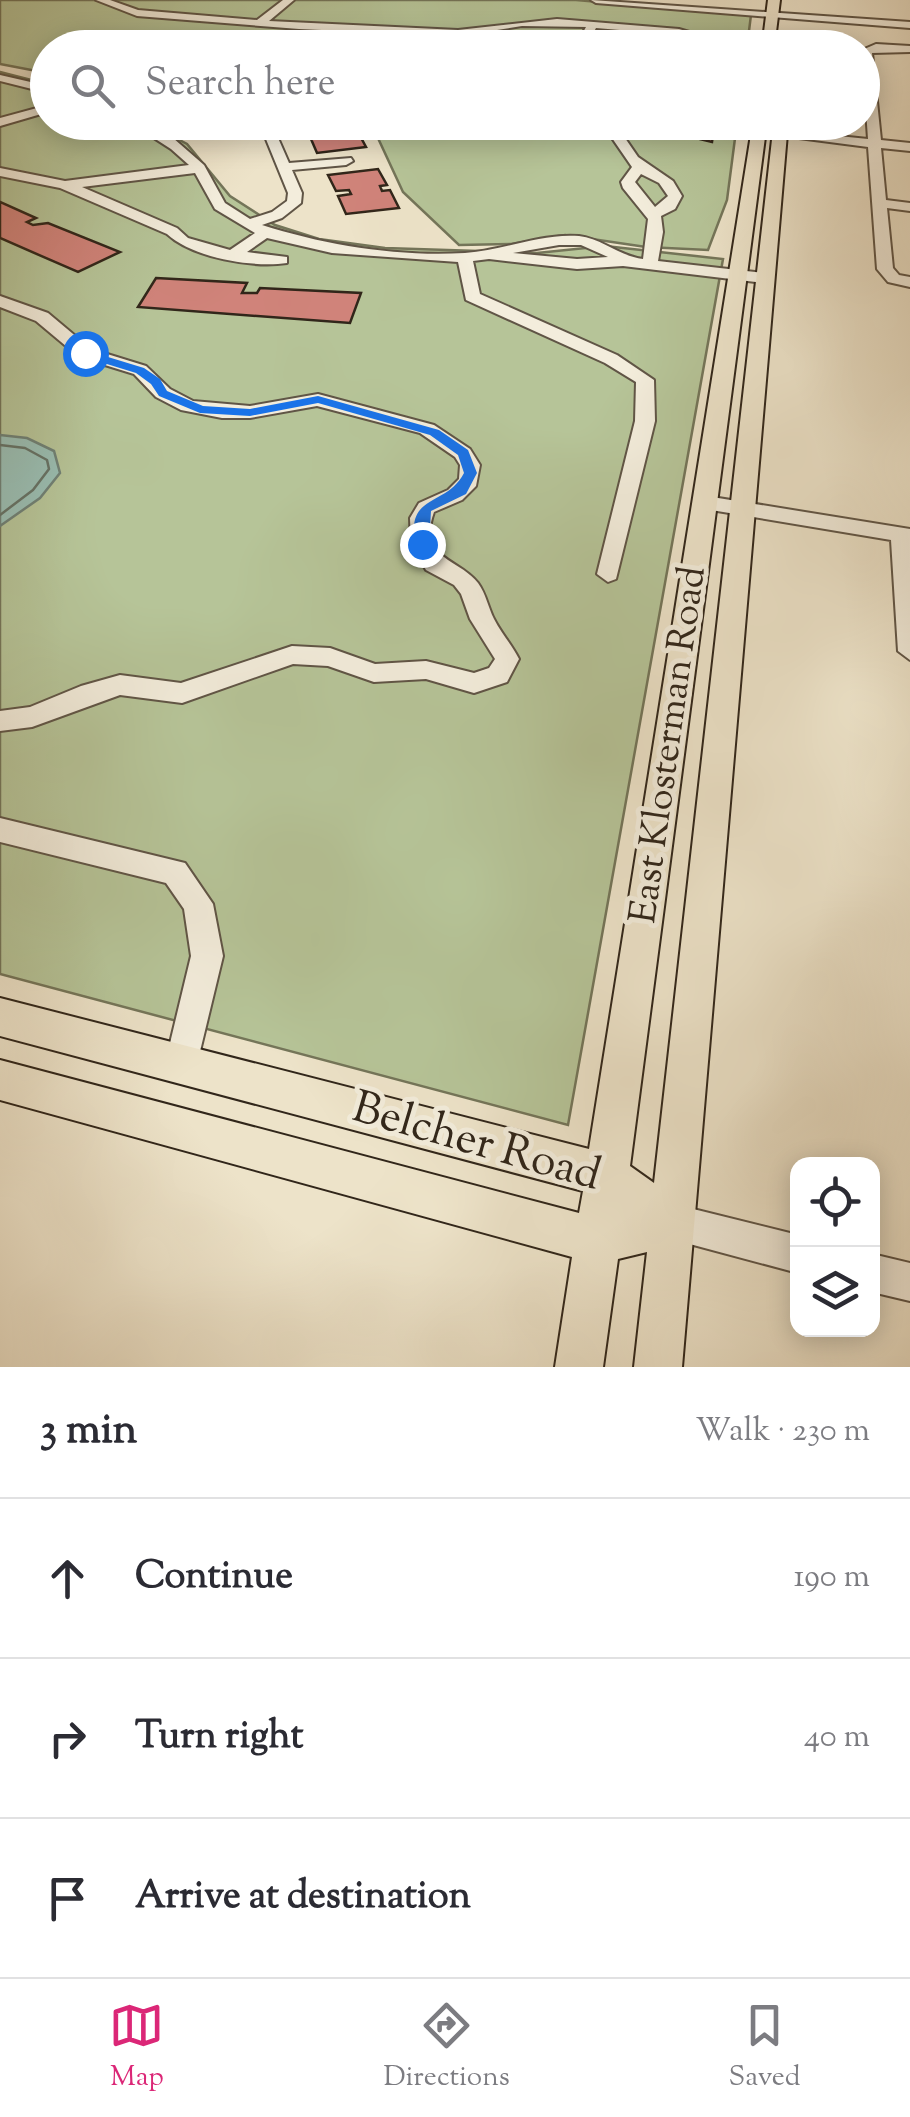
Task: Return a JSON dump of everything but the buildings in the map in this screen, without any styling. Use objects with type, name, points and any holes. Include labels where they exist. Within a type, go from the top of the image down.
[{"type":"main road","points":[[790,21],[792,0]]},
{"type":"main road","name":"East Klosterman Road","points":[[658,1367],[744,509],[759,140]]},
{"type":"main road","name":"East Klosterman Road","points":[[580,1367],[706,502],[778,140]]},
{"type":"main road","name":"Belcher Road","points":[[0,1017],[606,1175],[673,1223]]},
{"type":"main road","name":"Belcher Road","points":[[0,1080],[598,1241],[673,1223]]},
{"type":"street","points":[[101,0],[137,13],[386,30]]},
{"type":"street","points":[[260,23],[289,0]]},
{"type":"street","points":[[596,0],[751,12],[773,7],[790,21],[910,25]]},
{"type":"street","points":[[751,12],[753,0]]},
{"type":"street","points":[[484,30],[536,22],[654,30]]},
{"type":"street","points":[[589,30],[592,25]]},
{"type":"street","points":[[880,47],[910,49]]},
{"type":"street","points":[[0,78],[30,86]]},
{"type":"street","points":[[0,122],[30,113]]},
{"type":"street","points":[[167,140],[179,146],[199,168],[214,199],[248,224],[336,248],[552,262],[623,261],[751,277]]},
{"type":"street","points":[[248,224],[277,215],[294,203],[295,192],[272,140]]},
{"type":"street","points":[[621,140],[645,170],[667,187]]},
{"type":"street","points":[[855,140],[910,146]]},
{"type":"street","points":[[874,140],[885,270],[889,276],[910,282]]},
{"type":"street","points":[[284,168],[346,161]]},
{"type":"street","points":[[61,186],[199,168]]},
{"type":"street","points":[[645,170],[628,182],[629,188],[658,211]]},
{"type":"street","points":[[0,172],[22,172],[61,186],[172,231],[183,241],[232,255],[282,260]]},
{"type":"street","points":[[629,188],[667,187]]},
{"type":"street","points":[[649,264],[658,211],[667,187]]},
{"type":"street","points":[[878,204],[910,207]]},
{"type":"street","points":[[232,255],[267,231]]},
{"type":"street","points":[[475,258],[522,243],[563,241],[594,246],[623,261]]},
{"type":"street","points":[[552,262],[552,250],[563,241]]},
{"type":"street","points":[[475,258],[472,298],[611,358],[645,380],[646,420],[608,574]]},
{"type":"street","points":[[0,301],[42,316],[85,353],[140,370],[163,393],[188,406],[250,412],[318,400],[427,429],[452,442],[468,460],[469,481],[455,495],[426,508],[421,518],[422,544],[434,565],[469,586],[507,658],[498,675],[474,682],[426,670],[374,673],[330,656],[292,655],[182,694],[123,684],[88,694],[42,715],[0,721]]},
{"type":"street","points":[[706,502],[906,536],[910,651]]},
{"type":"street","points":[[0,830],[175,872],[198,904],[208,956],[182,1064]]},
{"type":"street","points":[[673,1223],[790,1252]]},
{"type":"street","points":[[880,1275],[910,1282]]},
{"type":"green space","points":[[0,0],[576,0],[751,15],[749,30],[30,30],[30,70],[0,64]]},
{"type":"green space","points":[[0,72],[30,80],[30,140],[179,140],[230,196],[275,225],[319,239],[385,248],[537,253],[605,246],[723,259],[568,1125],[0,974]]},
{"type":"green space","points":[[379,140],[735,140],[727,200],[708,250],[646,247],[565,235],[511,244],[459,245],[403,192]]},
{"type":"water","points":[[0,435],[27,438],[54,451],[60,473],[40,498],[0,526]]},
{"type":"route","points":[[85,353],[140,370],[173,400],[200,410],[250,412],[318,400],[353,412],[397,420],[452,442],[470,465],[469,481],[462,491],[432,504],[422,513],[422,544]]}]
